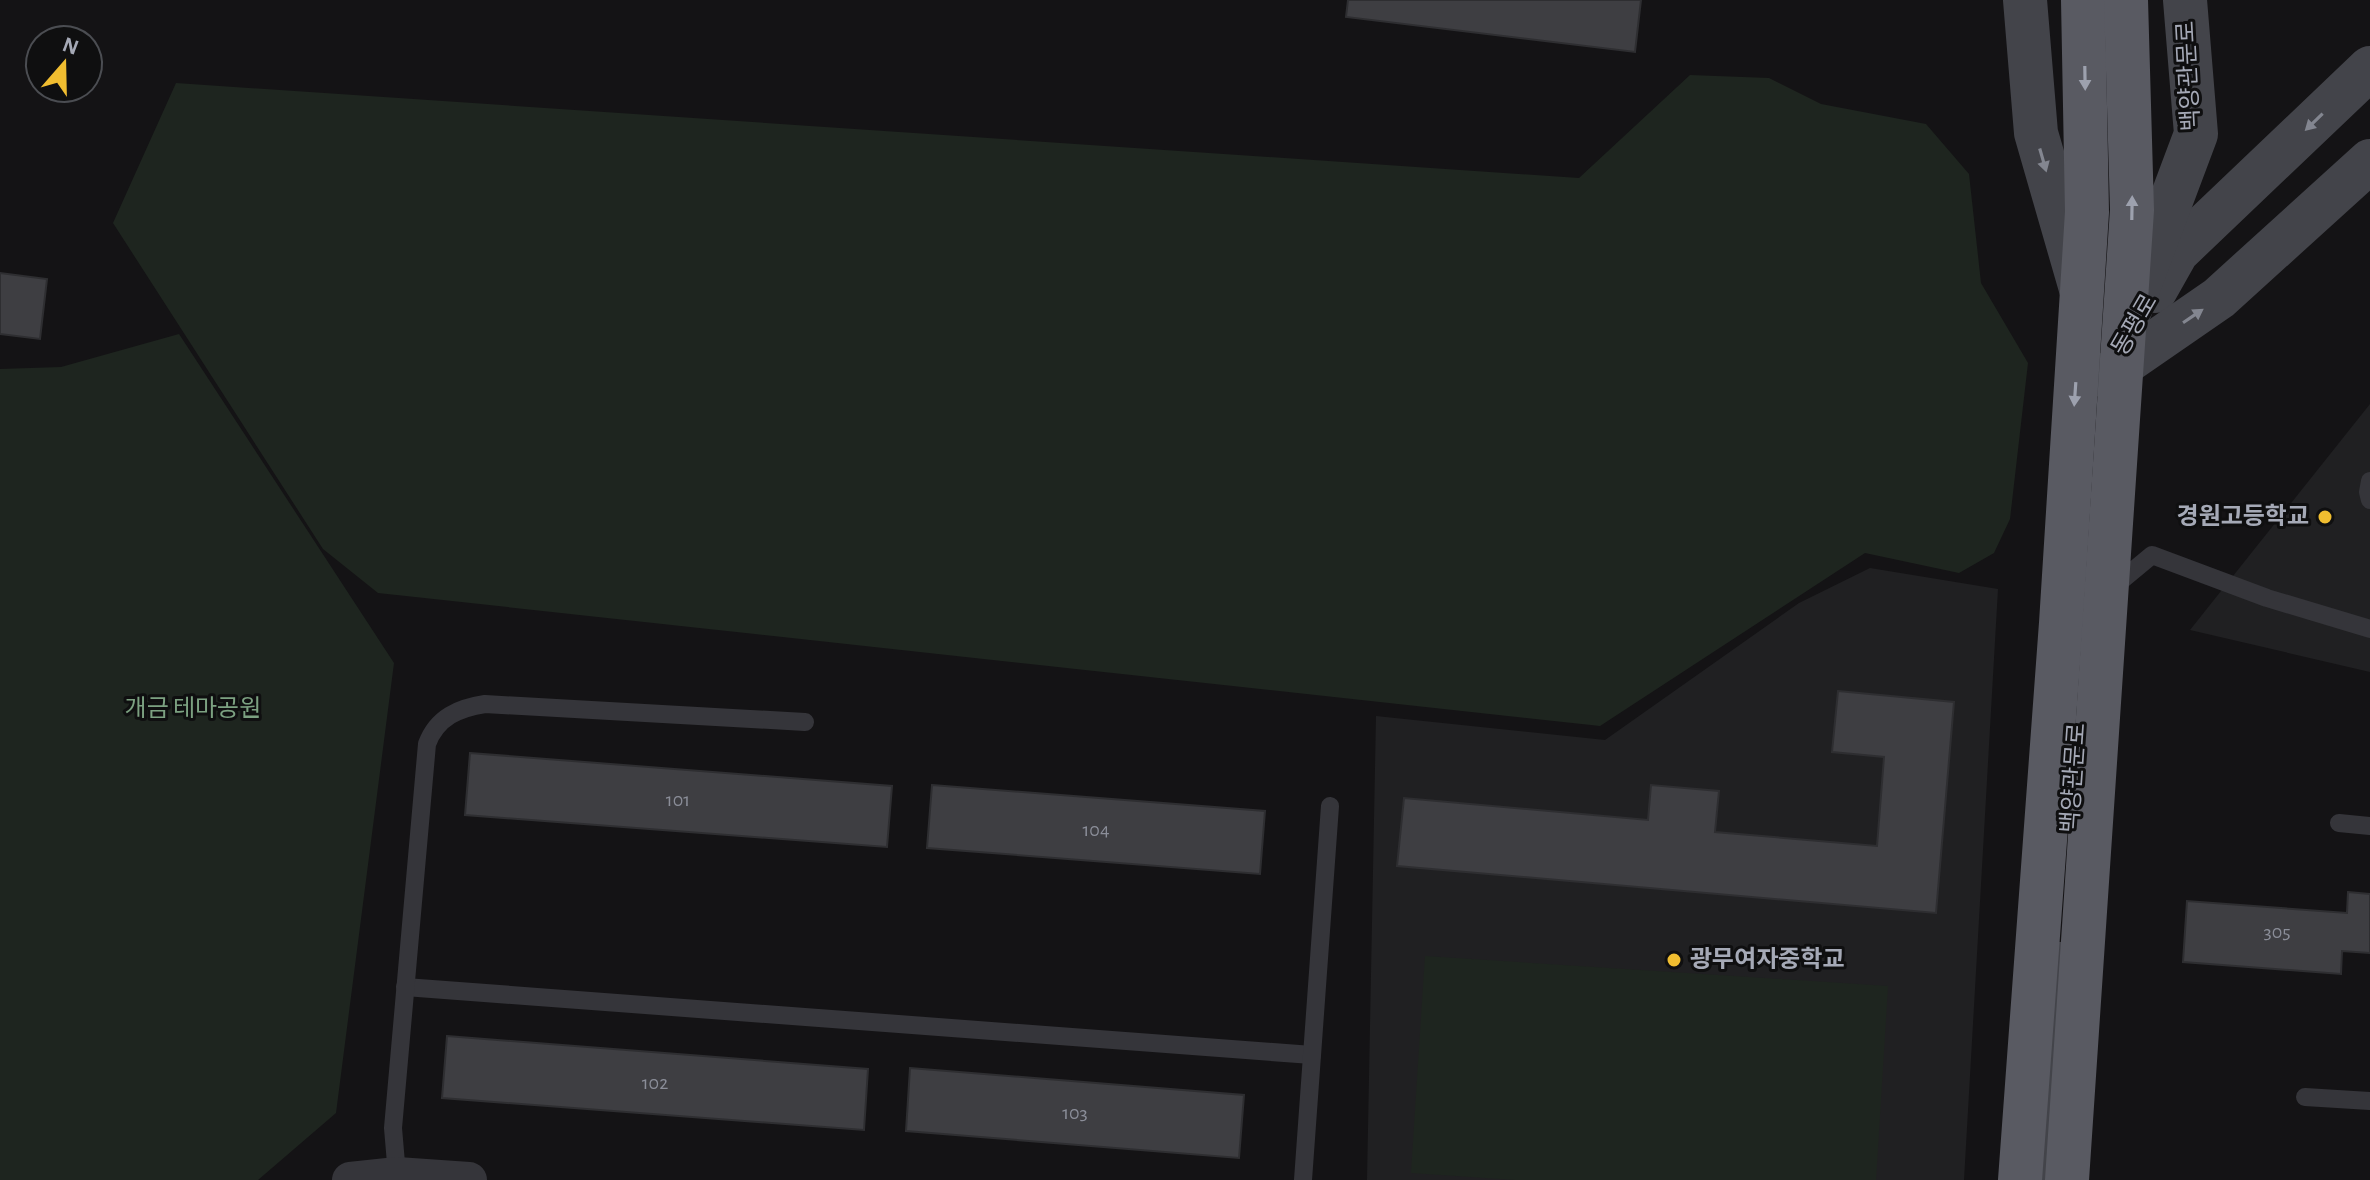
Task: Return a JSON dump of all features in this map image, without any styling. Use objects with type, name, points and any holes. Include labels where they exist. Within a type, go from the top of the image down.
[{"type":"highway","points":[[2020,1180],[2061,623],[2087,212],[2083,0]]},
{"type":"highway","points":[[2067,1180],[2132,210],[2126,0]]},
{"type":"main road","name":"백양관문로","points":[[2025,0],[2036,133],[2106,376]]},
{"type":"main road","name":"백양관문로","points":[[2043,1180],[2106,376],[2196,134],[2185,0]]},
{"type":"main road","name":"동평로","points":[[2106,376],[2177,252],[2370,68]]},
{"type":"main road","name":"동평로","points":[[2106,376],[2219,298],[2370,161]]},
{"type":"street","points":[[350,1180],[397,1175],[469,1180]]},
{"type":"lane","points":[[2370,481],[2370,500]]},
{"type":"lane","points":[[2088,609],[2152,555],[2267,598],[2370,629]]},
{"type":"lane","points":[[397,1175],[393,1128],[427,744],[431,732],[446,717],[463,707],[485,704],[805,722]]},
{"type":"lane","points":[[1303,1180],[1330,806]]},
{"type":"lane","points":[[2339,823],[2370,826]]},
{"type":"lane","points":[[405,987],[1312,1055]]},
{"type":"lane","points":[[2305,1097],[2370,1101]]},
{"type":"shaded area","name":"경원고등학교","points":[[2370,404],[2370,672],[2190,630]]},
{"type":"shaded area","name":"광무여자중학교","points":[[1870,568],[1998,589],[1964,1180],[1367,1180],[1376,716],[1605,740],[1799,603]]},
{"type":"green space","points":[[1690,75],[1769,78],[1821,104],[1926,124],[1969,174],[1981,283],[2028,363],[2010,519],[1994,553],[1959,573],[1865,553],[1600,726],[378,593],[323,549],[113,223],[176,83],[1579,178]]},
{"type":"green space","name":"개금 테마공원","points":[[179,334],[394,663],[336,1113],[258,1180],[0,1180],[0,369],[61,367]]},
{"type":"green space","points":[[1425,956],[1888,986],[1876,1180],[1515,1180],[1411,1173]]},
{"type":"building","points":[[1348,0],[1641,0],[1635,52],[1346,17]]},
{"type":"building","points":[[0,273],[47,279],[40,339],[0,334]]},
{"type":"building","points":[[1838,691],[1954,702],[1936,913],[1397,866],[1404,798],[1648,820],[1651,785],[1719,791],[1715,832],[1877,846],[1884,757],[1832,752]]},
{"type":"building","points":[[470,753],[892,786],[887,847],[465,815]]},
{"type":"building","points":[[932,785],[1265,811],[1260,874],[927,848]]},
{"type":"building","points":[[2348,892],[2370,894],[2370,953],[2342,951],[2341,974],[2183,962],[2187,901],[2347,913]]},
{"type":"building","points":[[447,1036],[868,1069],[864,1130],[442,1098]]},
{"type":"building","points":[[910,1068],[1244,1095],[1239,1158],[906,1131]]},
{"type":"place","name":"경원고등학교","points":[[2325,517]]},
{"type":"place","name":"광무여자중학교","points":[[1674,960]]}]
